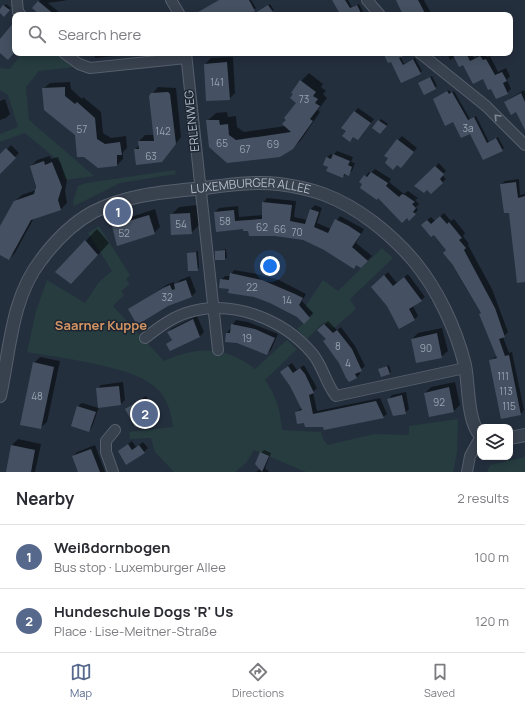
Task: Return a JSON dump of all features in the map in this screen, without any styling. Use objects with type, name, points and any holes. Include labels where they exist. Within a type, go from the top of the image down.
[{"type":"street","points":[[16,0],[18,12]]},
{"type":"street","points":[[172,0],[178,12]]},
{"type":"street","points":[[367,0],[377,12]]},
{"type":"street","points":[[68,56],[79,64],[90,68],[179,56]]},
{"type":"street","name":"ERLENWEG","points":[[186,56],[212,308],[218,350]]},
{"type":"street","points":[[424,56],[486,106],[525,145]]},
{"type":"street","name":"LUXEMBURGER ALLEE","points":[[0,396],[17,307],[25,286],[39,261],[59,238],[94,212],[126,199],[145,194],[250,184],[277,184],[302,188],[342,202],[368,219],[398,244],[415,262],[429,282],[454,330],[466,368],[473,421],[477,431]]},
{"type":"street","points":[[145,338],[164,323],[187,313],[212,308],[255,314],[286,328],[301,340],[325,372],[331,390],[336,396],[466,368]]},
{"type":"street","points":[[114,472],[106,452],[106,441],[115,430]]},
{"type":"street","points":[[513,437],[525,435]]},
{"type":"street","points":[[468,472],[470,456],[477,443]]},
{"type":"green space","points":[[20,56],[62,56],[75,67],[39,71],[26,87],[29,120],[94,176],[65,180],[61,163],[25,133],[0,142],[0,134],[18,127],[8,95],[0,90],[0,68],[10,69]]},
{"type":"green space","points":[[175,170],[176,174],[120,183],[74,206],[73,202],[78,186],[86,183]]},
{"type":"green space","points":[[99,226],[130,275],[126,279],[130,284],[121,291],[124,295],[113,306],[164,361],[188,353],[211,351],[222,352],[233,356],[244,361],[255,369],[287,340],[297,349],[265,380],[277,404],[282,430],[321,432],[324,441],[328,445],[374,434],[409,435],[409,426],[458,419],[457,452],[453,472],[306,472],[254,450],[246,463],[235,472],[174,472],[155,452],[151,438],[130,439],[129,432],[173,427],[168,405],[154,386],[129,373],[112,368],[27,352],[36,311],[47,280],[85,303],[99,282],[112,271],[88,233]]},
{"type":"green space","points":[[382,248],[393,258],[350,299],[356,309],[333,329],[324,322],[307,339],[297,329],[314,314],[305,307],[323,280],[338,291]]},
{"type":"green space","points":[[525,457],[525,472],[487,472],[490,465]]},
{"type":"building","points":[[219,0],[249,0],[255,11],[253,12],[198,12]]},
{"type":"building","points":[[332,0],[345,0],[350,8],[357,5],[360,12],[339,12]]},
{"type":"building","points":[[396,0],[418,0],[424,12],[402,12]]},
{"type":"building","points":[[38,1],[51,12],[37,12],[32,8]]},
{"type":"building","points":[[3,5],[10,10],[4,17],[0,13],[0,9]]},
{"type":"building","points":[[268,5],[273,12],[257,12]]},
{"type":"building","points":[[12,25],[12,55],[8,60],[0,53],[0,39]]},
{"type":"building","points":[[384,56],[403,56],[399,58],[403,65],[413,59],[421,74],[401,83],[391,62],[388,63]]},
{"type":"building","points":[[454,56],[468,56],[470,61],[480,56],[483,60],[486,59],[495,75],[502,72],[507,81],[503,83],[508,94],[496,99],[491,89],[488,90],[483,79],[473,84],[463,65],[459,67]]},
{"type":"building","points":[[227,62],[230,100],[206,101],[204,64]]},
{"type":"building","points":[[430,77],[436,89],[424,95],[418,83]]},
{"type":"building","points":[[300,80],[316,92],[313,96],[318,99],[315,103],[320,106],[310,119],[313,121],[293,149],[280,157],[227,163],[209,147],[206,120],[219,120],[220,125],[228,124],[229,135],[236,140],[291,132],[282,124],[286,120],[284,118],[296,103],[290,98],[293,94],[291,93]]},
{"type":"building","points":[[65,87],[65,96],[75,104],[77,102],[95,118],[97,139],[105,144],[120,142],[122,155],[117,155],[117,166],[98,168],[84,157],[77,157],[75,135],[44,110],[42,88]]},
{"type":"building","points":[[447,91],[449,94],[452,92],[468,120],[474,117],[487,143],[496,138],[503,151],[483,160],[470,134],[461,138],[453,122],[445,126],[433,99]]},
{"type":"building","points":[[168,92],[170,94],[176,144],[162,162],[136,165],[134,149],[139,149],[138,141],[154,141],[149,96],[151,93]]},
{"type":"building","points":[[521,93],[525,102],[525,130],[516,112],[511,115],[504,102]]},
{"type":"building","points":[[354,111],[371,123],[358,140],[353,137],[350,142],[342,136],[346,131],[341,128]]},
{"type":"building","points":[[378,120],[387,126],[380,134],[372,128]]},
{"type":"building","points":[[397,139],[414,152],[401,168],[397,165],[393,170],[385,163],[388,158],[384,156]]},
{"type":"building","points":[[6,148],[16,158],[0,174],[0,154]]},
{"type":"building","points":[[333,154],[350,161],[348,165],[352,167],[349,176],[344,174],[343,178],[326,171],[328,167],[323,165],[326,157],[331,159]]},
{"type":"building","points":[[44,161],[45,165],[52,162],[62,187],[58,200],[61,210],[31,220],[9,260],[0,255],[0,226],[14,201],[34,194],[36,187],[30,166]]},
{"type":"building","points":[[435,166],[444,174],[440,179],[443,183],[431,194],[427,190],[424,193],[414,186]]},
{"type":"building","points":[[371,172],[388,183],[386,186],[399,197],[402,194],[415,202],[412,204],[416,208],[413,212],[416,214],[409,221],[407,218],[402,223],[378,198],[377,200],[360,188],[362,184],[359,182],[364,175],[367,177]]},
{"type":"building","points":[[516,182],[518,198],[525,196],[525,282],[517,283],[509,213],[504,213],[500,184]]},
{"type":"building","points":[[262,202],[292,205],[290,221],[305,224],[310,209],[319,212],[314,227],[328,233],[335,219],[349,226],[361,234],[352,247],[368,261],[361,268],[356,265],[354,269],[324,250],[303,240],[275,236],[249,236],[248,231],[243,231],[243,229],[216,232],[214,212],[234,210],[235,221],[262,219]]},
{"type":"building","points":[[190,213],[192,234],[171,235],[170,214]]},
{"type":"building","points":[[149,215],[155,234],[117,246],[112,226]]},
{"type":"building","points":[[440,216],[447,224],[449,222],[462,238],[459,240],[466,248],[464,250],[495,308],[505,337],[499,339],[505,356],[509,355],[521,415],[501,419],[489,360],[497,358],[479,314],[481,313],[452,264],[443,253],[446,250],[434,235],[431,237],[421,225],[427,220],[431,224]]},
{"type":"building","points":[[85,240],[98,255],[71,284],[55,272]]},
{"type":"building","points":[[225,250],[225,260],[215,260],[215,251]]},
{"type":"building","points":[[196,252],[198,271],[188,271],[187,253]]},
{"type":"building","points":[[230,273],[262,280],[303,298],[299,305],[310,318],[304,324],[297,317],[270,303],[254,297],[228,293],[229,289],[219,288],[220,279],[229,280]]},
{"type":"building","points":[[384,275],[393,286],[404,277],[422,301],[409,309],[415,320],[399,329],[387,306],[371,287]]},
{"type":"building","points":[[186,280],[192,297],[168,306],[137,325],[128,309],[170,285],[172,290],[175,289],[174,284]]},
{"type":"building","points":[[193,319],[200,337],[170,351],[166,344],[172,340],[167,332]]},
{"type":"building","points":[[231,324],[255,329],[275,338],[267,355],[237,343],[225,342],[226,333],[230,333]]},
{"type":"building","points":[[324,324],[333,333],[337,330],[352,349],[362,371],[355,374],[357,378],[349,382],[339,363],[323,341],[326,339],[317,330]]},
{"type":"building","points":[[437,333],[442,358],[416,363],[411,339]]},
{"type":"building","points":[[33,362],[54,367],[41,429],[20,425]]},
{"type":"building","points":[[288,366],[293,373],[300,368],[305,374],[314,393],[309,395],[313,414],[376,401],[384,418],[324,430],[323,427],[305,427],[304,423],[297,424],[295,412],[302,410],[290,386],[280,372]]},
{"type":"building","points":[[387,366],[390,374],[381,377],[378,369]]},
{"type":"building","points":[[119,386],[121,405],[98,408],[96,388]]},
{"type":"building","points":[[449,387],[454,412],[429,417],[424,393]]},
{"type":"building","points":[[402,395],[406,414],[393,416],[387,399]]},
{"type":"building","points":[[142,399],[154,420],[135,427],[125,409]]},
{"type":"building","points":[[77,406],[96,412],[89,432],[71,426]]},
{"type":"building","points":[[128,444],[132,450],[139,445],[145,453],[126,465],[118,451]]},
{"type":"building","points":[[11,445],[35,450],[31,472],[6,472]]},
{"type":"building","points":[[91,449],[100,472],[78,472],[72,456]]},
{"type":"building","points":[[260,452],[269,456],[262,472],[255,464]]},
{"type":"place","name":"Weißdornbogen","points":[[118,212]]},
{"type":"place","name":"Hundeschule Dogs 'R' Us","points":[[145,414]]},
{"type":"district","name":"Saarner Kuppe","points":[[101,325]]}]
